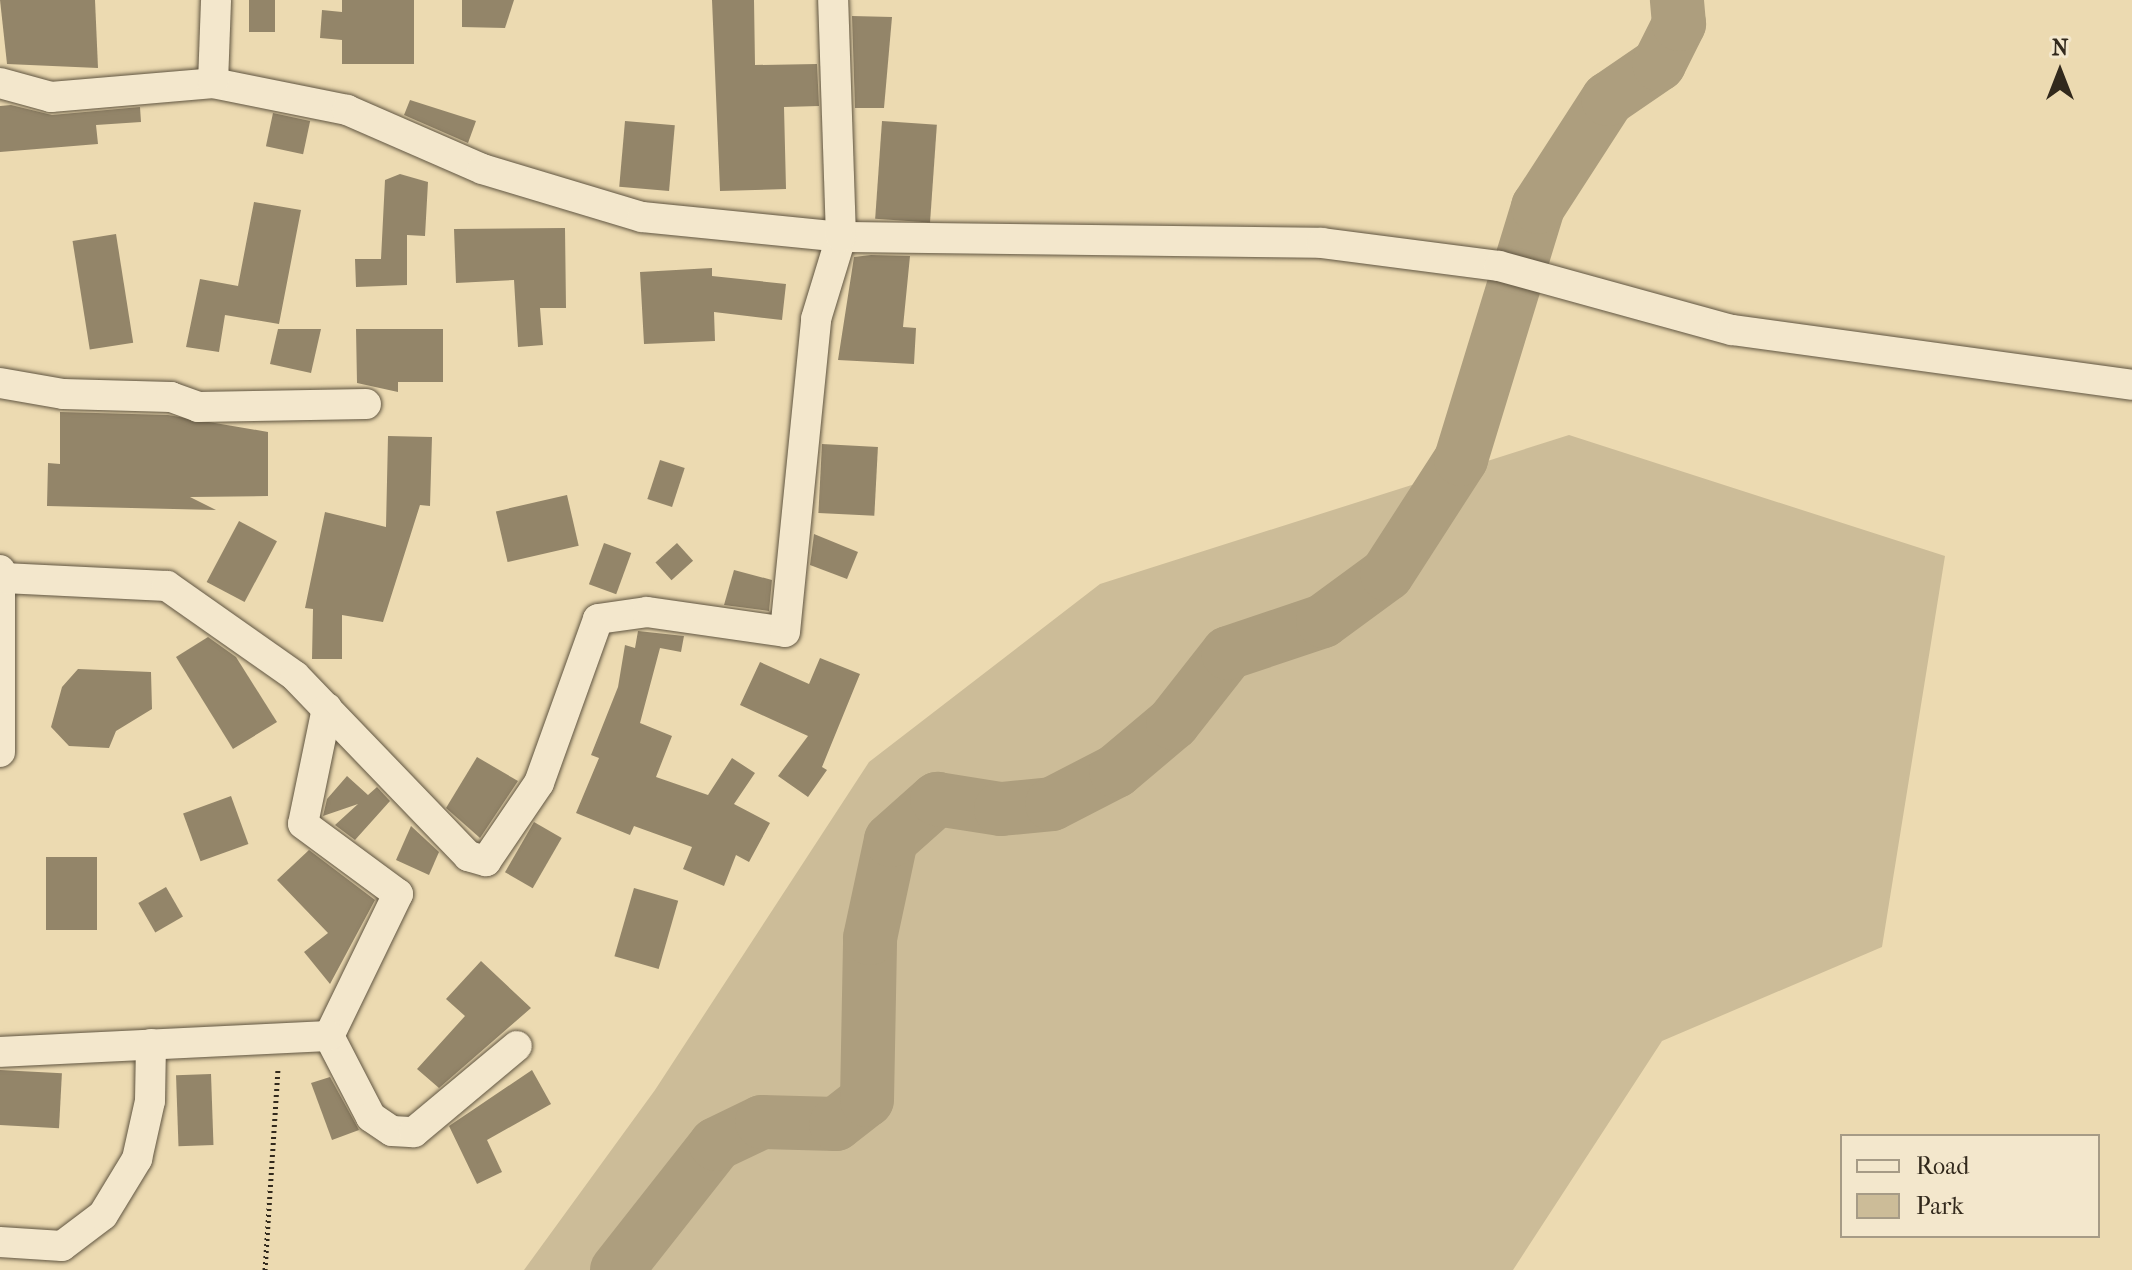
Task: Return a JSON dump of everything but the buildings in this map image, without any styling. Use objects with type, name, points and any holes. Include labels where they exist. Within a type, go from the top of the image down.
[{"type":"street","points":[[213,83],[216,0]]},
{"type":"street","points":[[0,752],[1,574],[167,586],[295,676],[468,856],[486,861],[539,783],[598,619],[647,612],[785,632],[816,319],[841,237],[833,0]]},
{"type":"street","points":[[0,83],[51,97],[213,83],[347,110],[482,169],[642,217],[841,237],[1322,243],[1499,266],[1732,330],[2132,385]]},
{"type":"street","points":[[0,383],[63,394],[171,397],[198,407],[366,404]]},
{"type":"street","points":[[327,708],[303,824],[398,894],[329,1036]]},
{"type":"street","points":[[0,1052],[329,1036]]},
{"type":"street","points":[[329,1036],[371,1117],[392,1131],[414,1132],[517,1046]]},
{"type":"street","points":[[0,1242],[62,1246],[103,1215],[137,1159],[150,1101],[151,1044]]},
{"type":"path","points":[[265,1270],[279,1038]]},
{"type":"green space","points":[[1569,435],[1945,556],[1882,947],[1662,1041],[1513,1270],[524,1270],[655,1090],[869,762],[1100,584]]},
{"type":"waterway","points":[[617,1270],[716,1144],[762,1122],[836,1124],[867,1100],[870,938],[891,840],[937,799],[1001,809],[1052,804],[1116,771],[1173,723],[1228,653],[1323,621],[1387,574],[1461,459],[1538,207],[1608,99],[1659,64],[1679,24],[1677,0]]}]
